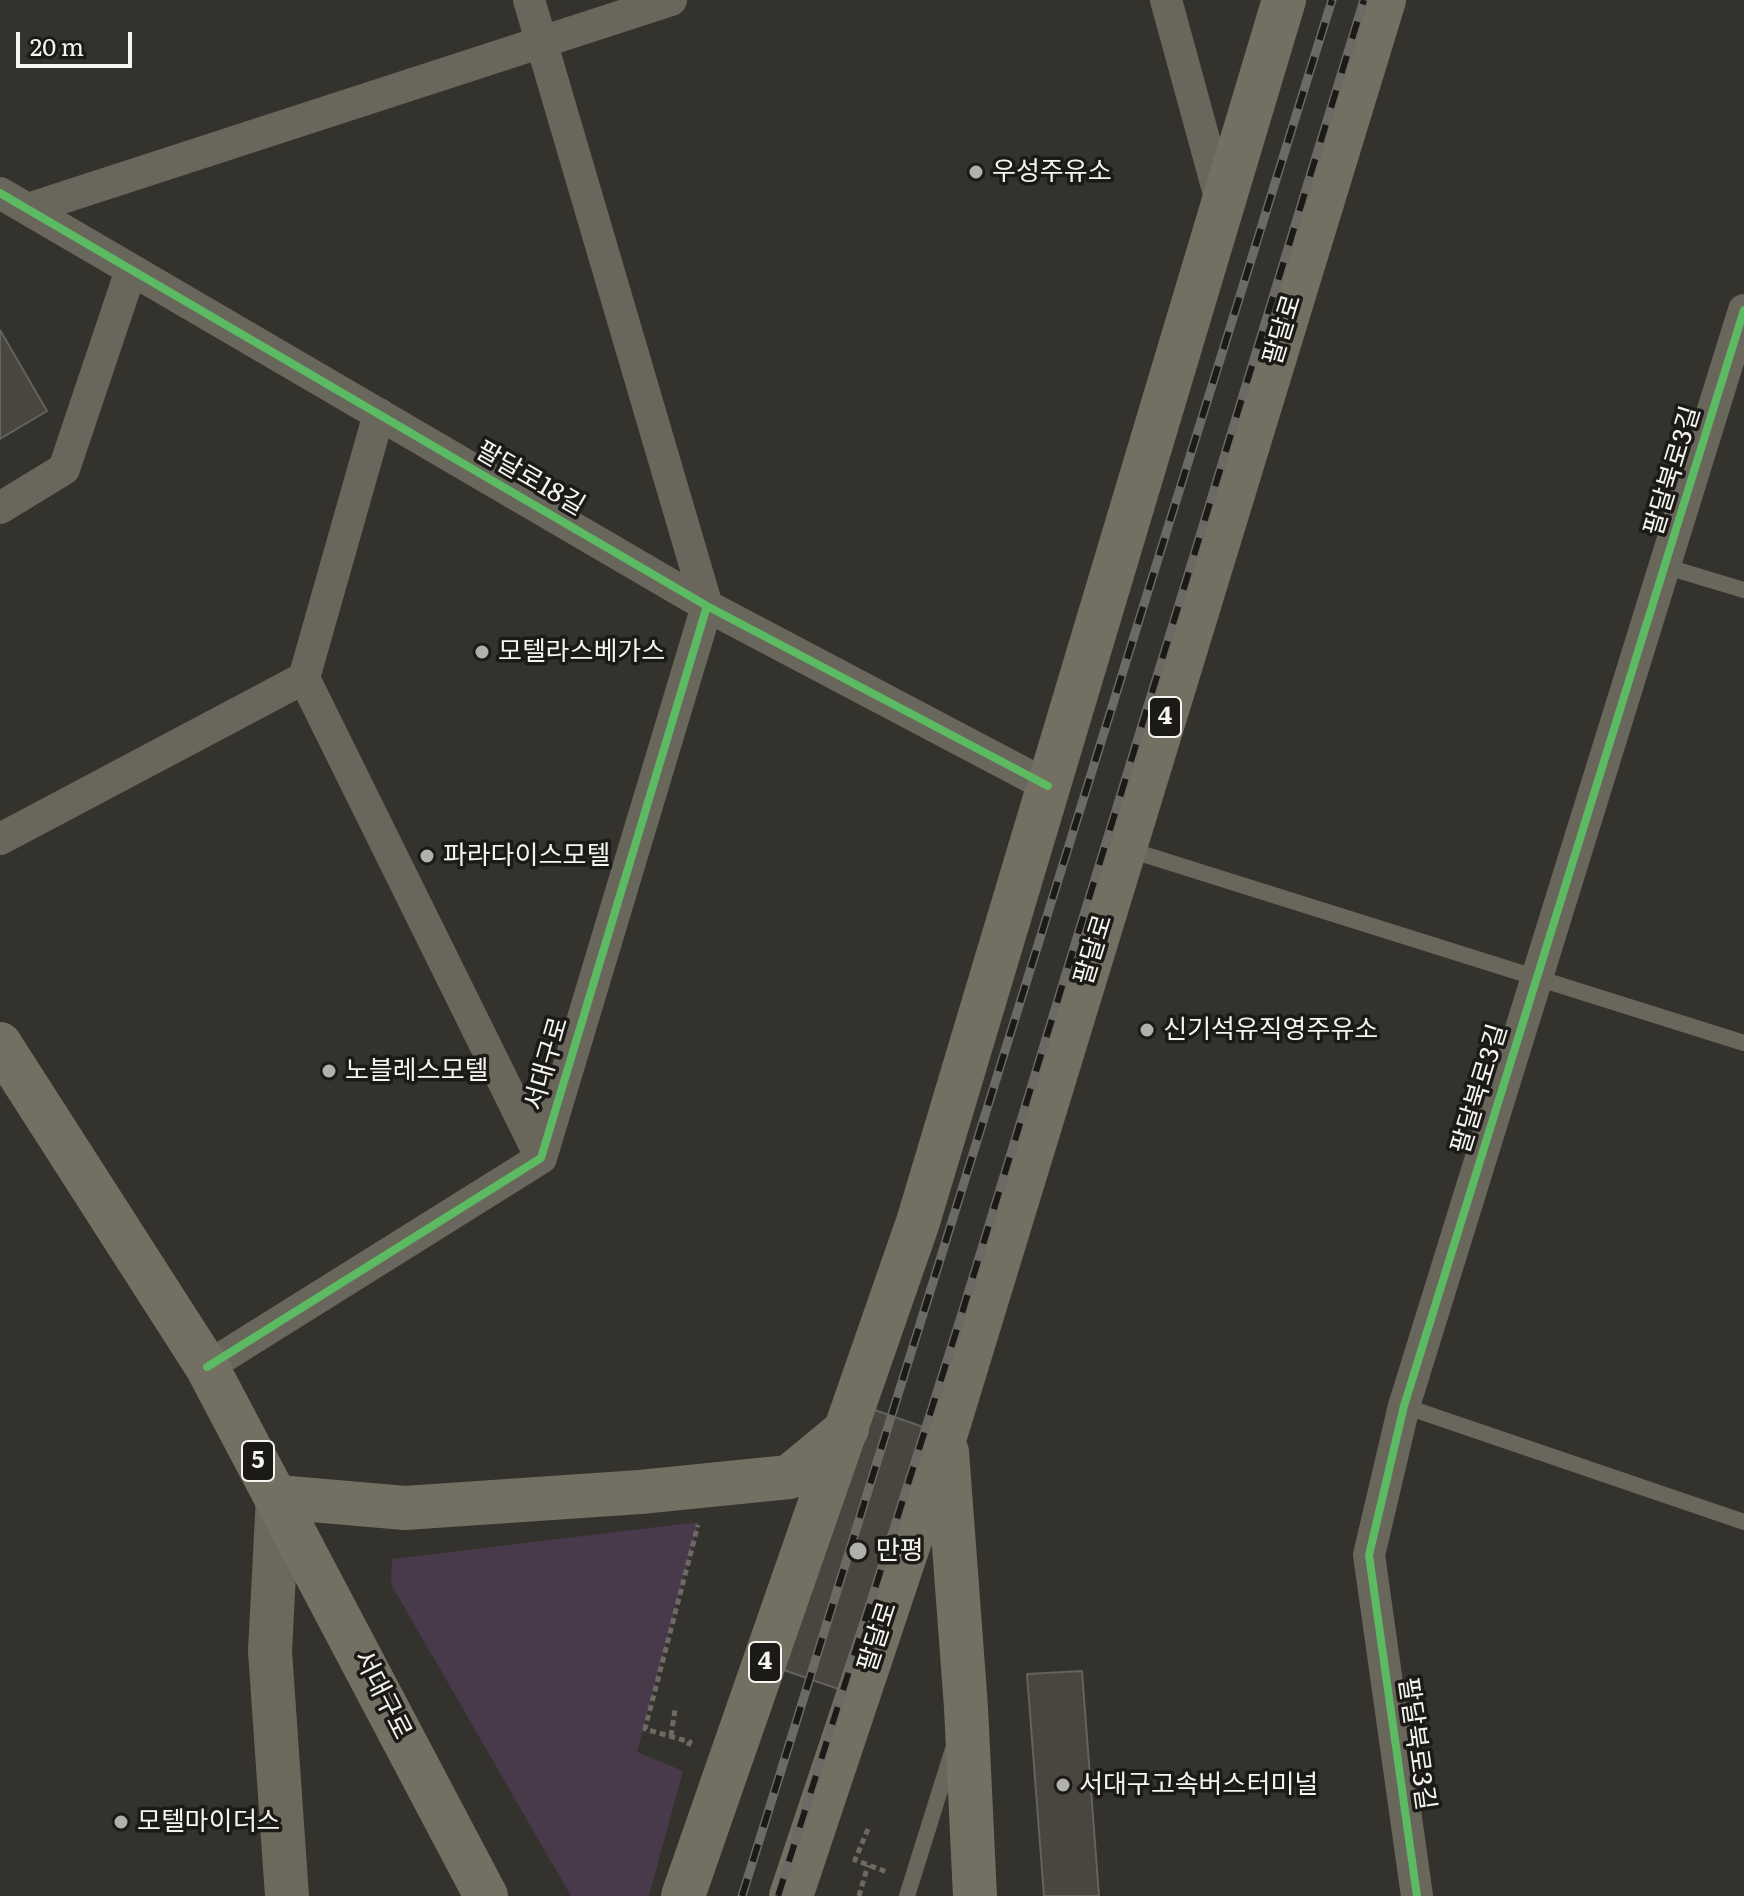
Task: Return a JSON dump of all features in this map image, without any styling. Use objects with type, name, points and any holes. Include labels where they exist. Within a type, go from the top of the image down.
[{"type":"main road","name":"4","points":[[683,1896],[918,1222],[1284,0]]},
{"type":"main road","name":"팔달로","points":[[791,1896],[946,1433],[1384,0]]},
{"type":"main road","name":"서대구로","points":[[0,1044],[207,1367],[486,1896]]},
{"type":"main road","points":[[287,1896],[270,1651],[278,1497],[405,1508],[709,1486],[789,1477],[847,1429]]},
{"type":"main road","points":[[946,1433],[966,1707],[975,1896]]},
{"type":"street","points":[[529,0],[707,606]]},
{"type":"street","points":[[28,209],[671,0]]},
{"type":"street","points":[[1166,0],[1223,207]]},
{"type":"street","name":"팔달로18길","points":[[0,193],[707,606],[1048,786]]},
{"type":"street","points":[[0,508],[64,469],[131,270]]},
{"type":"street","name":"팔달북로3길","points":[[1417,1896],[1369,1555],[1404,1406],[1744,310]]},
{"type":"street","points":[[0,839],[304,678],[379,414]]},
{"type":"street","name":"서대구로","points":[[541,1158],[707,606]]},
{"type":"street","name":"서대구로","points":[[304,678],[541,1158]]},
{"type":"street","points":[[207,1367],[541,1158]]},
{"type":"lane","points":[[1664,566],[1744,590]]},
{"type":"lane","points":[[1125,848],[1744,1043]]},
{"type":"lane","points":[[1404,1406],[1744,1522]]},
{"type":"lane","points":[[907,1896],[966,1707]]},
{"type":"lane","points":[[692,1896],[698,1853]]},
{"type":"path","points":[[686,1757],[690,1742],[645,1729],[709,1486]]},
{"type":"path","points":[[671,1736],[675,1710]]},
{"type":"path","points":[[859,1896],[868,1865]]},
{"type":"shaded area","points":[[699,1522],[637,1752],[683,1771],[649,1896],[571,1896],[391,1584],[392,1559]]},
{"type":"building","points":[[0,330],[47,411],[0,439]]},
{"type":"building","points":[[846,1400],[952,1437],[864,1698],[758,1661]]},
{"type":"building","name":"서대구고속버스터미널","points":[[1082,1671],[1099,1896],[1044,1896],[1027,1674]]},
{"type":"railway","points":[[742,1896],[1332,0]]},
{"type":"railway","points":[[778,1896],[963,1310],[1364,0]]},
{"type":"cycle path","points":[[0,193],[707,606],[1048,786]]},
{"type":"cycle path","points":[[1417,1896],[1369,1555],[1404,1406],[1744,310]]},
{"type":"cycle path","points":[[207,1367],[541,1158],[707,606]]},
{"type":"place","name":"우성주유소","points":[[976,172]]},
{"type":"place","name":"모텔라스베가스","points":[[482,652]]},
{"type":"place","name":"파라다이스모텔","points":[[427,856]]},
{"type":"place","name":"신기석유직영주유소","points":[[1147,1030]]},
{"type":"place","name":"노블레스모텔","points":[[329,1071]]},
{"type":"place","name":"만평","points":[[858,1551]]},
{"type":"place","name":"서대구고속버스터미널","points":[[1063,1785]]},
{"type":"place","name":"모텔마이더스","points":[[121,1822]]}]
